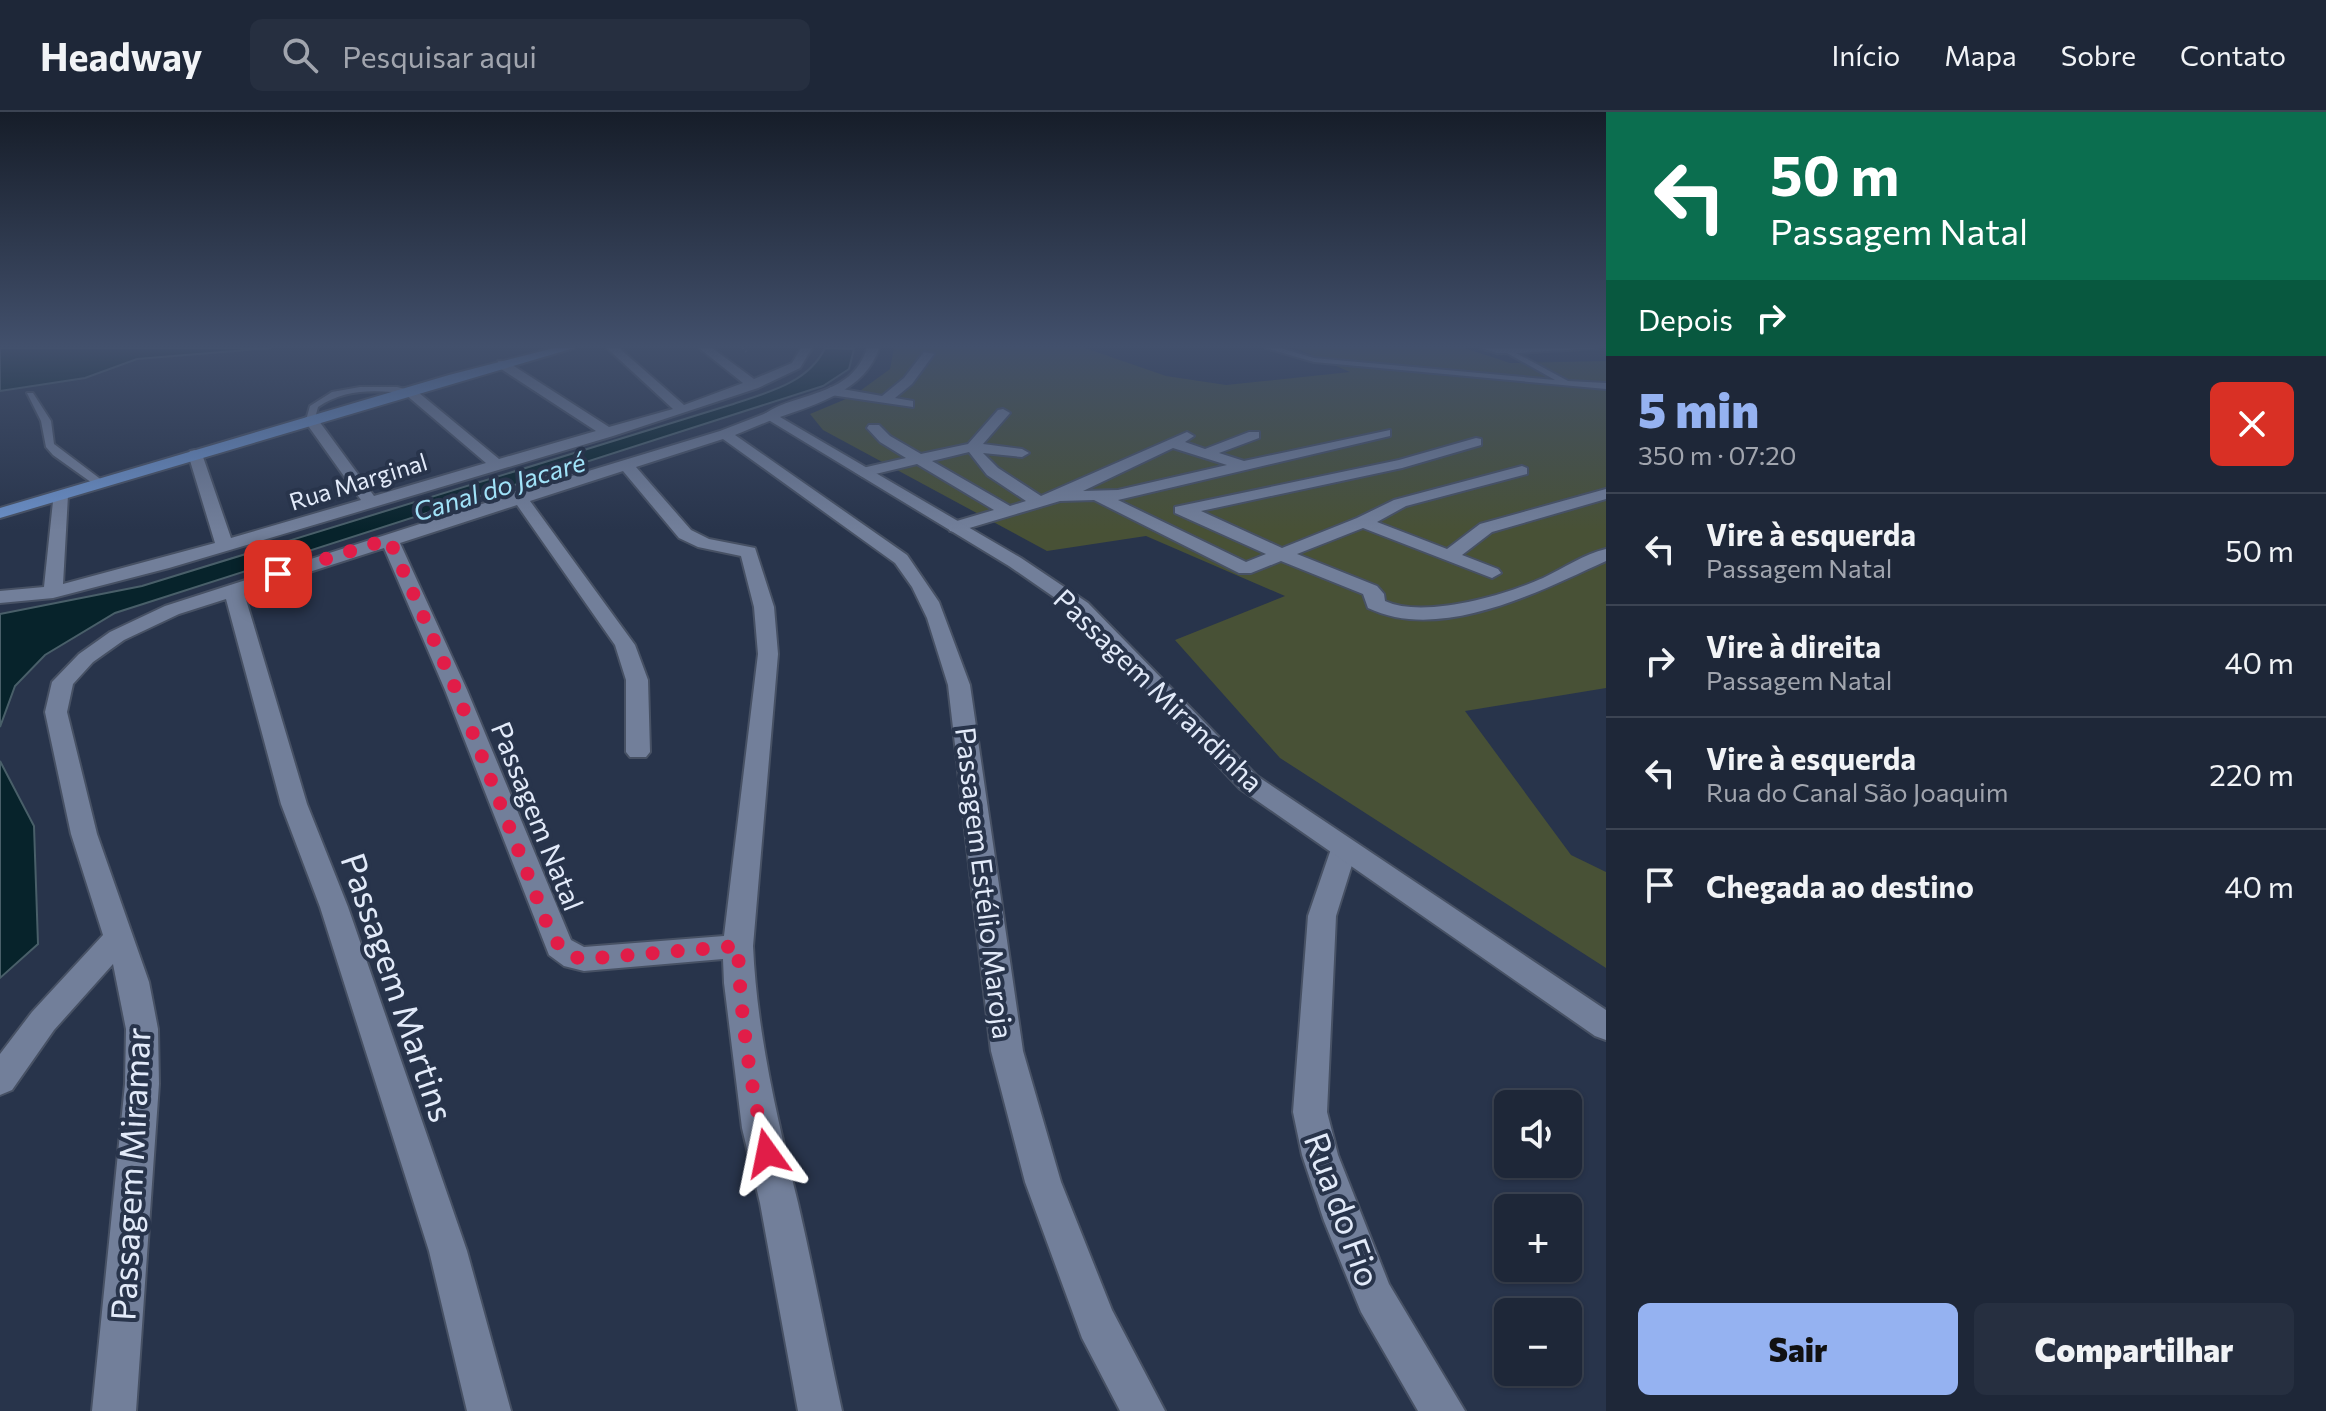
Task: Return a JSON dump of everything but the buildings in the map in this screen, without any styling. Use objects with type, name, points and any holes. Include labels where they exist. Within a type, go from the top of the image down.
[{"type":"main road","points":[[0,513],[349,409]]},
{"type":"street","points":[[430,409],[497,465]]},
{"type":"street","points":[[571,409],[608,433]]},
{"type":"street","name":"Rua Marginal","points":[[0,597],[53,592],[225,546],[686,409]]},
{"type":"street","points":[[769,416],[787,409]]},
{"type":"street","points":[[973,447],[1003,413]]},
{"type":"street","name":"Passagem Miramar","points":[[114,1411],[142,1084],[142,1029],[134,982],[84,834],[56,712],[57,697],[63,682],[86,658],[117,636],[172,610],[519,497],[725,434],[769,416]]},
{"type":"street","name":"Passagem Mirandinha","points":[[769,416],[1046,582],[1081,607],[1248,782],[1606,1027]]},
{"type":"street","points":[[311,420],[370,502]]},
{"type":"street","points":[[874,428],[885,439],[1007,511]]},
{"type":"street","points":[[1059,496],[1100,497],[1385,433]]},
{"type":"street","name":"Passagem Estélio Maroja","points":[[725,434],[901,559],[912,571],[948,645],[959,685],[1007,1051],[1043,1182],[1097,1323],[1143,1411]]},
{"type":"street","points":[[1207,453],[1254,435]]},
{"type":"street","points":[[956,527],[1059,496],[1187,436]]},
{"type":"street","points":[[1143,519],[1375,469],[1476,442]]},
{"type":"street","points":[[1172,443],[1244,466]]},
{"type":"street","points":[[973,447],[978,459],[991,470],[1039,502]]},
{"type":"street","points":[[863,472],[973,447],[1022,453]]},
{"type":"street","points":[[195,454],[225,546]]},
{"type":"street","points":[[625,464],[685,534],[704,543],[749,552],[759,584],[768,654],[738,946],[739,983],[760,1128],[779,1203],[820,1411]]},
{"type":"street","points":[[1375,469],[1433,492]]},
{"type":"street","points":[[1100,497],[1241,568],[1363,522],[1400,503],[1522,471]]},
{"type":"street","points":[[1450,555],[1466,545],[1469,537],[1486,528],[1606,494]]},
{"type":"street","points":[[53,592],[60,495]]},
{"type":"street","points":[[519,497],[625,645],[637,680],[638,752]]},
{"type":"street","points":[[1184,509],[1280,554],[1370,590],[1375,594],[1375,604],[1382,610],[1403,614],[1463,606],[1528,591],[1606,554]]},
{"type":"street","points":[[1363,522],[1492,573]]},
{"type":"street","name":"Passagem Natal","points":[[389,539],[456,690],[559,947],[575,958],[584,959],[738,946]]},
{"type":"street","name":"Passagem Martins","points":[[233,589],[294,804],[334,907],[448,1251],[489,1411]]},
{"type":"street","name":"Rua do Fio","points":[[1344,849],[1322,916],[1310,1112],[1320,1155],[1343,1221],[1375,1298],[1443,1411]]},
{"type":"street","points":[[0,1080],[43,1021],[117,939]]},
{"type":"lane","points":[[38,409],[46,421],[49,445],[99,483]]},
{"type":"green space","points":[[823,409],[1606,409],[1606,688],[1465,711],[1571,855],[1606,872],[1606,968],[1280,758],[1175,640],[1285,596],[1146,536],[1047,551],[823,430],[810,414]]},
{"type":"water","name":"Canal do Jacaré","points":[[718,409],[752,409],[115,613],[45,655],[15,686],[0,727],[0,614],[142,586]]},
{"type":"water","points":[[0,761],[34,826],[38,944],[0,978]]},
{"type":"route","points":[[278,574],[389,539],[456,690],[547,924],[559,947],[567,954],[584,959],[738,946],[739,983],[760,1128],[767,1153]]}]
